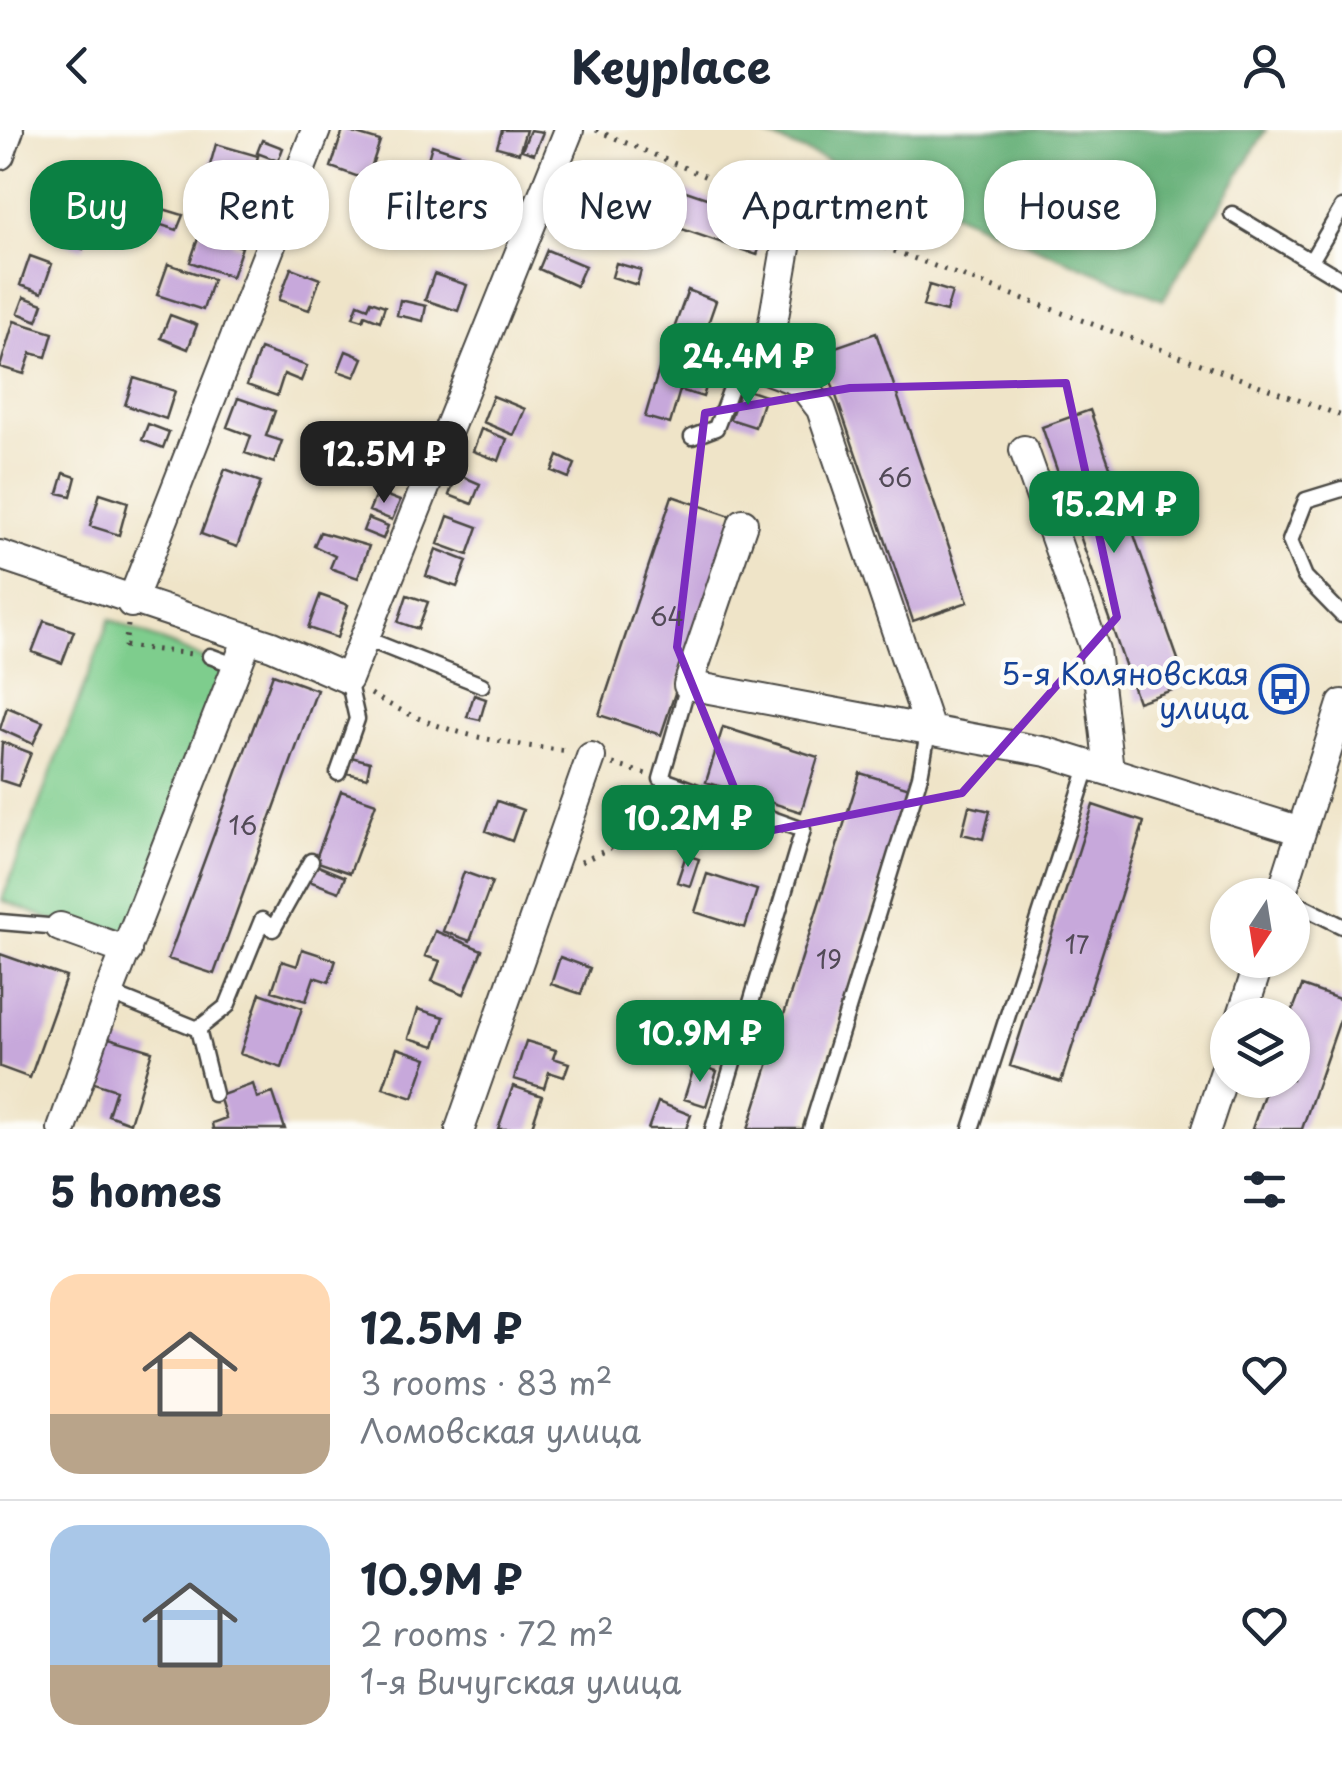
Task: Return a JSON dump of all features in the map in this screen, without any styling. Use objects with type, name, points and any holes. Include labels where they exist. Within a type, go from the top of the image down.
[{"type":"street","points":[[0,156],[9,130]]},
{"type":"street","points":[[130,611],[316,130]]},
{"type":"street","points":[[0,556],[130,611],[248,638],[348,679],[569,130]]},
{"type":"street","points":[[785,250],[764,369],[800,382],[821,409],[930,727]]},
{"type":"street","points":[[1024,450],[1095,650],[1099,767]]},
{"type":"street","points":[[743,522],[688,685],[930,727],[1099,767],[1302,831]]},
{"type":"street","points":[[62,1129],[223,661],[248,638]]},
{"type":"street","points":[[1287,878],[1342,704]]},
{"type":"street","points":[[460,1129],[591,756]]},
{"type":"street","points":[[60,927],[126,950]]},
{"type":"street","points":[[1206,1129],[1216,1098]]},
{"type":"lane","points":[[1311,261],[1342,208]]},
{"type":"lane","points":[[1232,214],[1342,280]]},
{"type":"lane","points":[[692,437],[716,428],[738,370],[764,369]]},
{"type":"lane","points":[[1342,489],[1306,500],[1290,540],[1305,577],[1342,614]]},
{"type":"lane","points":[[364,638],[482,685]]},
{"type":"lane","points":[[338,774],[357,719],[348,679]]},
{"type":"lane","points":[[688,685],[662,779],[803,830],[713,1129]]},
{"type":"lane","points":[[811,1129],[920,776],[930,727]]},
{"type":"lane","points":[[972,1129],[1099,767]]},
{"type":"lane","points":[[198,1029],[227,1006],[262,920],[272,929],[311,862]]},
{"type":"lane","points":[[1310,910],[1342,926]]},
{"type":"lane","points":[[0,922],[60,927]]},
{"type":"lane","points":[[109,994],[198,1029]]},
{"type":"lane","points":[[198,1029],[214,1094]]},
{"type":"path","points":[[596,130],[707,177]]},
{"type":"path","points":[[892,250],[1342,416]]},
{"type":"path","points":[[130,611],[125,646],[223,661]]},
{"type":"path","points":[[348,679],[414,720],[507,744],[591,756],[662,779],[613,847],[547,880]]},
{"type":"highlighted area","points":[[1066,383],[1117,617],[962,793],[753,834],[677,647],[705,413],[850,388]]},
{"type":"green space","points":[[753,130],[1266,130],[1163,300],[1042,250],[1156,250],[1156,160],[984,160],[984,226],[964,217],[964,160],[825,160]]},
{"type":"green space","points":[[110,619],[235,672],[127,951],[2,900]]},
{"type":"building","points":[[343,130],[380,141],[374,160],[349,160],[349,174],[331,167]]},
{"type":"building","points":[[502,130],[526,130],[519,153],[497,147]]},
{"type":"building","points":[[530,130],[543,132],[534,154],[522,150]]},
{"type":"building","points":[[262,140],[283,148],[278,160],[257,153]]},
{"type":"building","points":[[216,144],[258,156],[257,160],[212,160]]},
{"type":"building","points":[[432,145],[473,158],[472,160],[428,159]]},
{"type":"building","points":[[687,191],[707,198],[707,238],[687,231]]},
{"type":"building","points":[[163,209],[183,215],[177,230],[163,226]]},
{"type":"building","points":[[194,250],[241,250],[232,277],[190,262]]},
{"type":"building","points":[[547,250],[585,266],[576,286],[539,269]]},
{"type":"building","points":[[30,256],[52,264],[42,293],[20,285]]},
{"type":"building","points":[[616,263],[641,270],[637,285],[612,277]]},
{"type":"building","points":[[168,264],[213,279],[203,310],[157,295]]},
{"type":"building","points":[[291,268],[320,279],[309,310],[279,300]]},
{"type":"building","points":[[434,274],[467,285],[458,311],[425,300]]},
{"type":"building","points":[[929,285],[952,292],[946,312],[923,306]]},
{"type":"building","points":[[688,290],[716,301],[701,344],[672,334]]},
{"type":"building","points":[[24,297],[43,304],[37,321],[18,313]]},
{"type":"building","points":[[400,300],[426,306],[423,321],[397,315]]},
{"type":"building","points":[[371,301],[385,306],[380,321],[365,315],[363,320],[353,317],[358,304],[368,308]]},
{"type":"building","points":[[170,315],[197,325],[188,349],[161,338]]},
{"type":"building","points":[[14,321],[53,333],[46,357],[31,353],[24,374],[0,367]]},
{"type":"building","points":[[876,333],[968,602],[913,621],[821,352]]},
{"type":"building","points":[[260,349],[307,366],[301,381],[284,374],[277,396],[247,385]]},
{"type":"building","points":[[346,351],[363,358],[355,377],[338,371]]},
{"type":"building","points":[[664,352],[712,367],[703,397],[680,390],[670,424],[645,417]]},
{"type":"building","points":[[134,378],[175,391],[166,419],[125,405]]},
{"type":"building","points":[[741,388],[765,396],[755,427],[730,419]]},
{"type":"building","points":[[493,396],[525,409],[514,435],[483,422]]},
{"type":"building","points":[[238,398],[275,411],[266,436],[282,441],[274,463],[245,453],[251,436],[227,427]]},
{"type":"building","points":[[1090,410],[1187,685],[1138,702],[1042,427]]},
{"type":"building","points":[[148,424],[169,432],[163,448],[142,440]]},
{"type":"building","points":[[405,427],[424,434],[418,450],[399,443]]},
{"type":"building","points":[[481,429],[507,439],[499,461],[473,451]]},
{"type":"building","points":[[374,443],[401,451],[392,477],[366,468]]},
{"type":"building","points":[[558,456],[575,464],[569,478],[552,471]]},
{"type":"building","points":[[225,469],[261,482],[237,547],[201,534]]},
{"type":"building","points":[[64,473],[76,477],[71,496],[58,493]]},
{"type":"building","points":[[457,474],[480,484],[472,504],[449,495]]},
{"type":"building","points":[[377,492],[400,501],[392,520],[369,511]]},
{"type":"building","points":[[100,493],[128,502],[119,535],[90,526]]},
{"type":"building","points":[[672,496],[734,517],[661,735],[599,715]]},
{"type":"building","points":[[448,516],[478,527],[468,555],[438,544]]},
{"type":"building","points":[[368,518],[388,526],[383,539],[363,531]]},
{"type":"building","points":[[320,532],[369,546],[358,578],[330,568],[335,556],[314,546]]},
{"type":"building","points":[[436,549],[467,561],[457,587],[426,576]]},
{"type":"building","points":[[320,595],[348,605],[337,638],[308,628]]},
{"type":"building","points":[[407,595],[428,602],[418,629],[398,622]]},
{"type":"building","points":[[44,621],[74,631],[62,663],[32,652]]},
{"type":"building","points":[[273,674],[317,690],[214,974],[168,959]]},
{"type":"building","points":[[474,695],[486,699],[480,720],[467,717]]},
{"type":"building","points":[[7,707],[43,722],[33,744],[0,729]]},
{"type":"building","points":[[723,727],[818,757],[801,812],[706,782]]},
{"type":"building","points":[[2,742],[31,753],[18,786],[0,780]]},
{"type":"building","points":[[351,757],[370,762],[367,778],[347,773]]},
{"type":"building","points":[[860,773],[910,788],[803,1129],[748,1129]]},
{"type":"building","points":[[341,791],[376,803],[350,873],[315,861]]},
{"type":"building","points":[[497,801],[523,810],[512,841],[486,831]]},
{"type":"building","points":[[1093,805],[1144,822],[1061,1082],[1010,1066]]},
{"type":"building","points":[[969,806],[990,811],[983,839],[962,834]]},
{"type":"building","points":[[686,855],[699,859],[690,886],[677,882]]},
{"type":"building","points":[[316,865],[345,877],[339,892],[309,881]]},
{"type":"building","points":[[464,872],[492,882],[470,941],[443,931]]},
{"type":"building","points":[[707,874],[757,890],[745,928],[695,912]]},
{"type":"building","points":[[435,931],[482,950],[464,994],[432,981],[440,961],[425,956]]},
{"type":"building","points":[[302,949],[336,960],[329,982],[314,977],[306,1001],[272,991],[282,961],[297,966]]},
{"type":"building","points":[[0,954],[66,977],[30,1078],[0,1067]]},
{"type":"building","points":[[560,957],[590,968],[581,994],[551,984]]},
{"type":"building","points":[[1302,986],[1342,1000],[1342,1014],[1302,1129],[1252,1129],[1263,1098],[1310,1098],[1310,998],[1297,998]]},
{"type":"building","points":[[260,993],[302,1008],[282,1068],[240,1054]]},
{"type":"building","points":[[699,1008],[726,1016],[712,1061],[685,1052]]},
{"type":"building","points":[[418,1009],[444,1017],[435,1046],[409,1038]]},
{"type":"building","points":[[99,1035],[152,1051],[130,1123],[108,1115],[116,1090],[85,1080]]},
{"type":"building","points":[[526,1041],[556,1050],[553,1058],[569,1063],[564,1077],[549,1072],[544,1088],[514,1079]]},
{"type":"building","points":[[397,1048],[427,1058],[413,1098],[383,1088]]},
{"type":"building","points":[[695,1064],[717,1071],[706,1106],[684,1099]]},
{"type":"building","points":[[253,1084],[257,1098],[273,1093],[285,1129],[213,1129],[212,1123],[226,1118],[219,1096]]},
{"type":"building","points":[[513,1086],[542,1096],[531,1129],[498,1129]]},
{"type":"building","points":[[658,1102],[691,1115],[686,1129],[648,1129]]},
{"type":"place","name":"5-я Коляновская улица","points":[[1284,689]]}]
